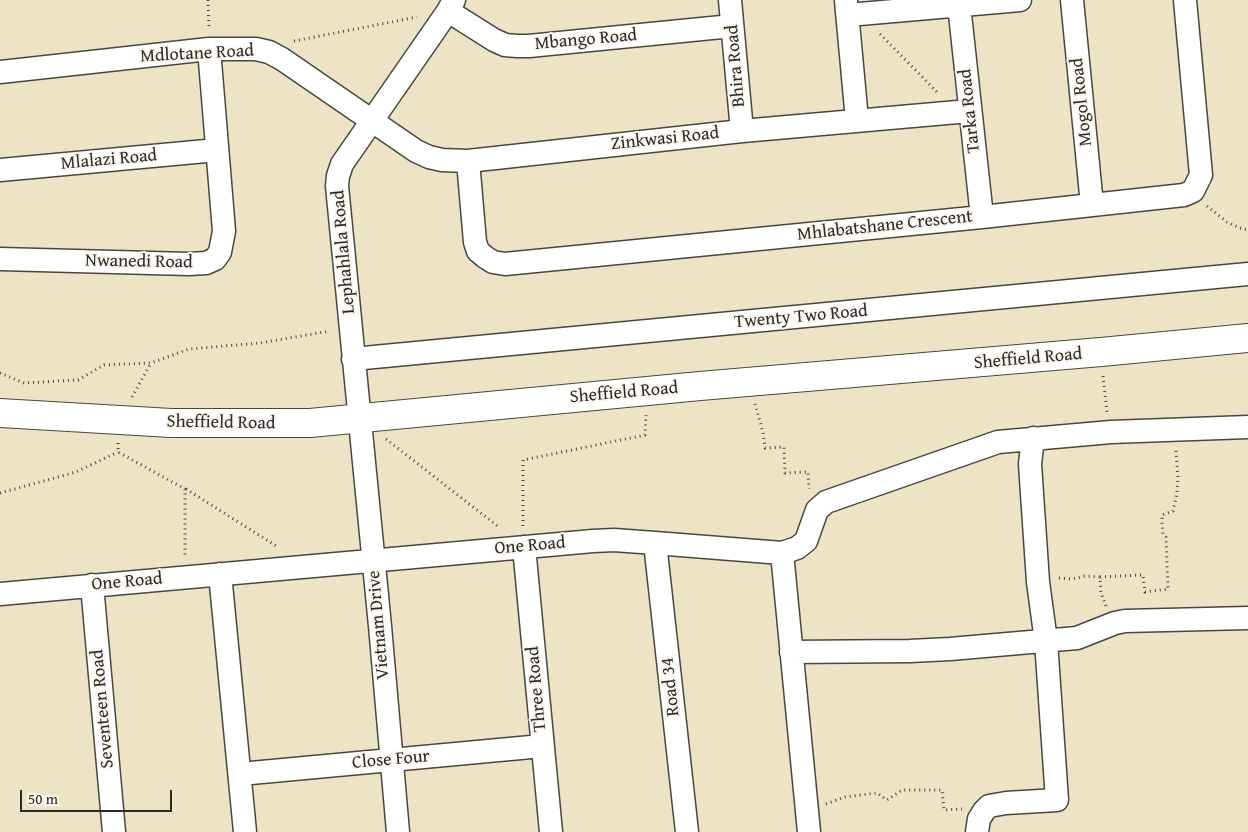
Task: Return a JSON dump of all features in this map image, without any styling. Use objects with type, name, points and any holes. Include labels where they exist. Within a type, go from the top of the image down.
[{"type":"street","name":"Bhira Road","points":[[730,0],[742,131]]},
{"type":"street","points":[[857,120],[854,9],[959,5],[1020,0]]},
{"type":"street","name":"Mogol Road","points":[[1072,0],[1092,205]]},
{"type":"street","points":[[1185,0],[1201,165],[1201,175],[1193,191]]},
{"type":"street","name":"Mbango Road","points":[[451,5],[494,40],[505,45],[517,46],[732,26]]},
{"type":"street","name":"Lephahlala Road","points":[[359,418],[338,202],[338,181],[342,164],[451,5]]},
{"type":"street","name":"Tarka Road","points":[[959,5],[961,111],[982,217]]},
{"type":"street","name":"Mdlotane Road","points":[[0,72],[209,49],[256,48],[282,59],[372,122]]},
{"type":"street","name":"Nwanedi Road","points":[[0,259],[188,264],[206,263],[215,259],[220,252],[224,230],[209,49]]},
{"type":"street","name":"Zinkwasi Road","points":[[372,122],[416,151],[429,157],[442,160],[468,161],[742,131],[961,111]]},
{"type":"street","name":"Mlalazi Road","points":[[0,170],[217,150]]},
{"type":"street","name":"Mhlabatshane Crescent","points":[[468,161],[475,242],[478,251],[493,262],[505,264],[1170,198],[1193,191]]},
{"type":"street","name":"Twenty Two Road","points":[[353,359],[1248,274]]},
{"type":"street","name":"Sheffield Road","points":[[0,413],[171,423],[310,423],[1248,338]]},
{"type":"street","name":"Vietnam Drive","points":[[359,418],[398,832]]},
{"type":"street","points":[[809,832],[782,553],[797,548],[806,541],[817,510],[826,502],[998,442],[1111,432],[1248,427]]},
{"type":"street","points":[[980,820],[994,805],[1057,800],[1046,641],[1038,582],[1030,464],[1033,438]]},
{"type":"street","name":"One Road","points":[[0,594],[614,540],[782,553]]},
{"type":"street","name":"Road 34","points":[[655,542],[687,832]]},
{"type":"street","name":"Three Road","points":[[524,547],[551,832]]},
{"type":"street","points":[[220,574],[246,832]]},
{"type":"street","name":"Seventeen Road","points":[[92,585],[114,832]]},
{"type":"street","points":[[791,652],[910,651],[1046,641],[1077,638],[1125,621],[1248,618]]},
{"type":"street","name":"Close Four","points":[[240,774],[542,746]]},
{"type":"path","points":[[208,0],[209,49]]},
{"type":"path","points":[[256,48],[451,5]]},
{"type":"path","points":[[854,9],[945,100],[961,111]]},
{"type":"path","points":[[1193,191],[1204,204],[1227,222],[1248,230]]},
{"type":"path","points":[[0,373],[24,383],[78,380],[104,365],[152,363],[189,349],[260,342],[350,328]]},
{"type":"path","points":[[1101,352],[1106,408],[1111,432]]},
{"type":"path","points":[[118,452],[119,420],[152,363]]},
{"type":"path","points":[[752,382],[765,448],[784,448],[786,473],[808,472],[810,492],[817,510]]},
{"type":"path","points":[[524,547],[523,460],[645,435],[646,413]]},
{"type":"path","points":[[359,418],[524,547]]},
{"type":"path","points":[[1038,582],[1085,576],[1143,576],[1145,592],[1168,589],[1166,537],[1163,534],[1162,515],[1173,511],[1177,493],[1178,478],[1174,430]]},
{"type":"path","points":[[118,452],[185,488],[282,550],[286,568]]},
{"type":"path","points":[[0,493],[76,472],[118,452]]},
{"type":"path","points":[[185,488],[185,560]]},
{"type":"path","points":[[1100,577],[1101,593],[1105,601],[1107,626]]},
{"type":"path","points":[[807,807],[825,805],[844,797],[877,794],[887,800],[902,790],[942,790],[944,810],[966,809],[980,820]]}]
